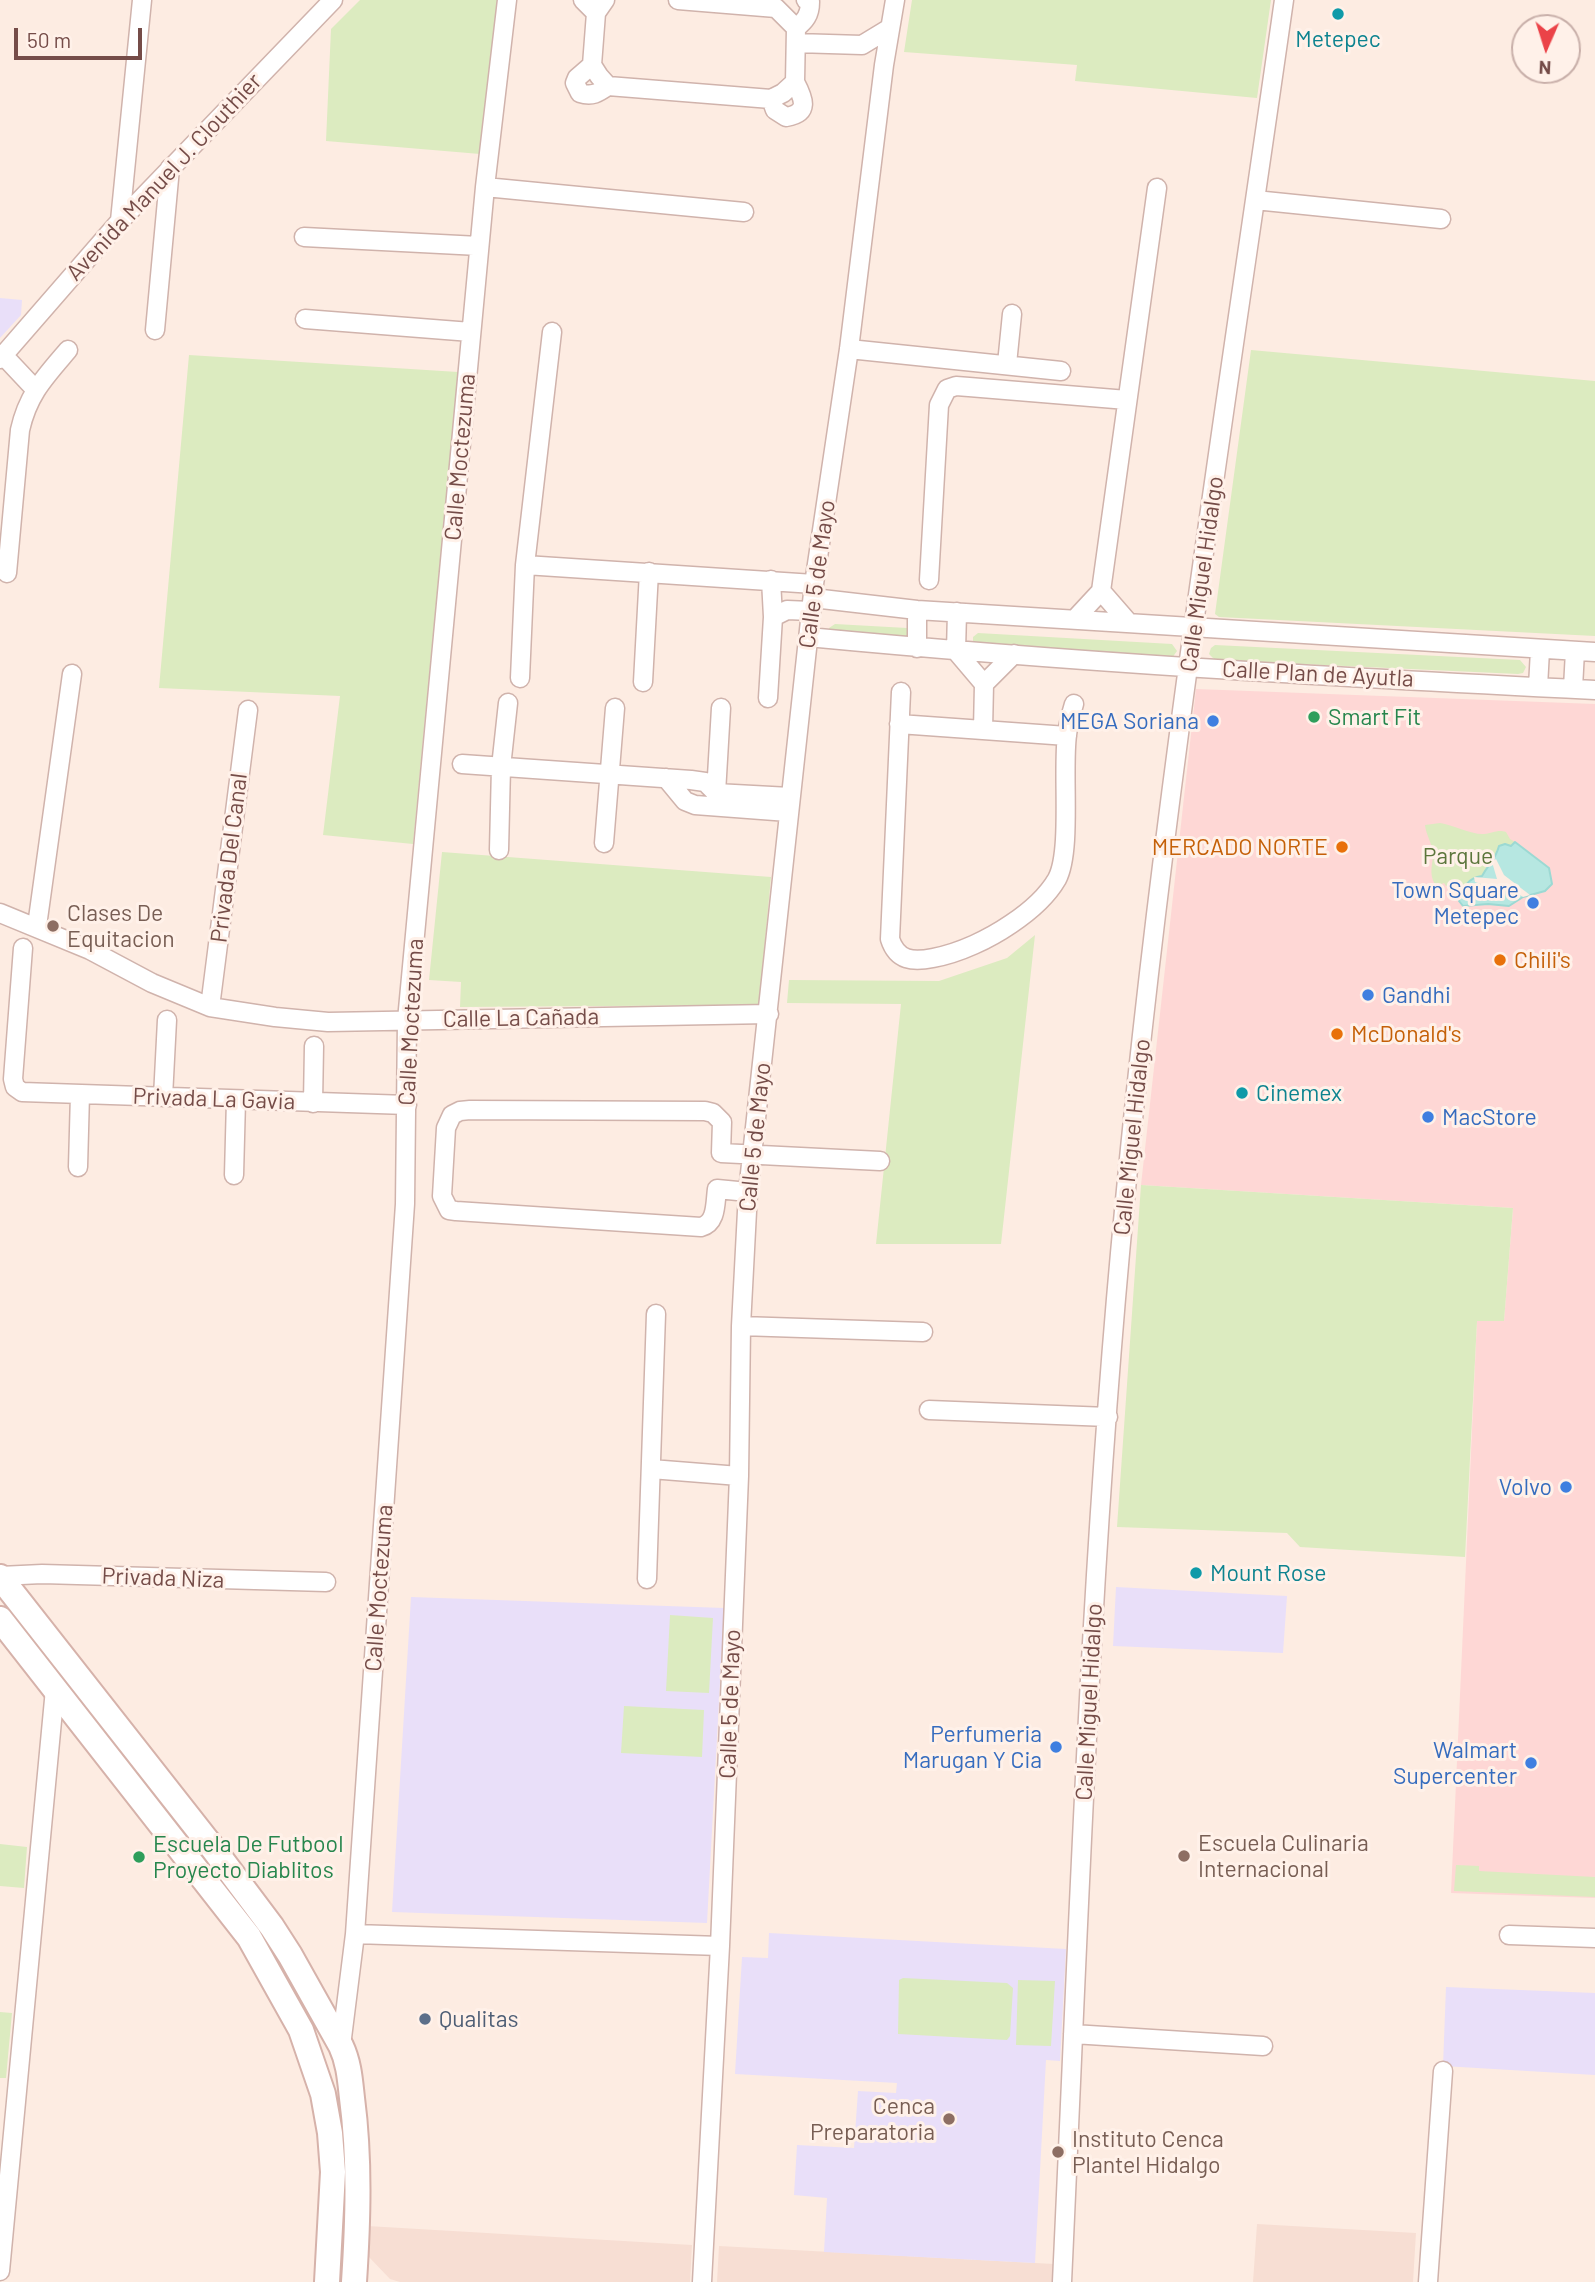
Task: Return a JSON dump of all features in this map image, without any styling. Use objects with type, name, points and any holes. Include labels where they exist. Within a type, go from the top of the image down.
[{"type":"street","points":[[120,221],[142,0]]},
{"type":"street","name":"Avenida Manuel J. Clouthier","points":[[1,357],[120,221],[333,0]]},
{"type":"street","name":"Calle Moctezuma","points":[[341,2046],[355,1934],[405,1204],[407,1020],[479,246],[507,0]]},
{"type":"street","points":[[583,0],[600,6],[592,65],[575,83],[580,93],[588,96],[597,94],[608,86],[771,99],[795,82]]},
{"type":"street","points":[[678,0],[782,4],[796,35],[795,82],[804,101],[802,110],[795,116],[786,117],[775,110],[771,99]]},
{"type":"street","points":[[796,35],[810,11],[810,2],[806,0]]},
{"type":"street","name":"Calle 5 de Mayo","points":[[702,2282],[720,1946],[740,1476],[741,1326],[748,1192],[807,637],[849,349],[884,65],[895,0]]},
{"type":"street","name":"Calle Miguel Hidalgo","points":[[1062,2282],[1081,1844],[1108,1417],[1126,1188],[1164,849],[1284,0]]},
{"type":"street","points":[[862,45],[890,28]]},
{"type":"street","points":[[796,35],[862,45],[884,65]]},
{"type":"street","points":[[592,65],[608,86]]},
{"type":"street","points":[[155,330],[170,168]]},
{"type":"street","points":[[485,187],[744,212]]},
{"type":"street","points":[[1075,619],[1101,591],[1157,188]]},
{"type":"street","points":[[1255,200],[1441,219]]},
{"type":"street","points":[[304,237],[479,246]]},
{"type":"street","points":[[1007,364],[1012,314]]},
{"type":"street","points":[[304,318],[471,332]]},
{"type":"street","points":[[520,678],[525,565],[552,331]]},
{"type":"street","points":[[6,573],[20,430],[25,409],[35,389],[68,349]]},
{"type":"street","points":[[849,349],[1061,371]]},
{"type":"street","points":[[1,357],[35,389]]},
{"type":"street","points":[[929,580],[939,404],[947,389],[956,386],[1127,400]]},
{"type":"street","points":[[525,565],[771,580],[812,598]]},
{"type":"street","points":[[643,682],[649,572]]},
{"type":"street","points":[[768,698],[773,617],[771,580]]},
{"type":"street","points":[[1101,591],[1128,622]]},
{"type":"street","points":[[773,617],[812,598]]},
{"type":"street","name":"Calle Plan de Ayutla","points":[[812,598],[917,610],[1194,625],[1595,652]]},
{"type":"street","points":[[917,610],[917,648]]},
{"type":"street","points":[[957,612],[956,651],[984,684],[983,730]]},
{"type":"street","name":"Calle Plan de Ayutla","points":[[807,637],[956,651],[1595,690]]},
{"type":"street","points":[[1538,687],[1539,650]]},
{"type":"street","points":[[1573,688],[1574,650]]},
{"type":"street","points":[[984,684],[1014,654]]},
{"type":"street","points":[[37,926],[72,674]]},
{"type":"street","points":[[901,692],[890,939],[894,950],[903,958],[914,959],[946,955],[998,933],[1030,911],[1058,877],[1064,849],[1067,736],[1074,704]]},
{"type":"street","points":[[499,850],[501,767],[508,703]]},
{"type":"street","points":[[604,843],[615,708]]},
{"type":"street","points":[[716,793],[721,708]]},
{"type":"street","name":"Privada Del Canal","points":[[210,1007],[248,710]]},
{"type":"street","points":[[899,724],[1067,736]]},
{"type":"street","points":[[462,764],[705,782],[716,793],[789,805]]},
{"type":"street","points":[[666,778],[685,801],[695,805],[789,805]]},
{"type":"street","name":"Calle La Cañada","points":[[0,913],[37,926],[152,983],[210,1007],[275,1017],[328,1022],[769,1014]]},
{"type":"street","name":"Privada La Gavia","points":[[23,948],[13,1079],[15,1087],[22,1092],[407,1105]]},
{"type":"street","points":[[163,1097],[167,1020]]},
{"type":"street","points":[[313,1103],[314,1046]]},
{"type":"street","points":[[78,1167],[80,1094]]},
{"type":"street","points":[[234,1175],[236,1100]]},
{"type":"street","points":[[748,1192],[717,1189],[712,1221],[701,1227],[456,1211],[449,1209],[442,1196],[446,1128],[452,1115],[470,1110],[705,1111],[712,1113],[722,1122],[721,1153],[880,1161]]},
{"type":"street","points":[[647,1579],[656,1314]]},
{"type":"street","points":[[741,1326],[923,1332]]},
{"type":"street","points":[[929,1410],[1108,1417]]},
{"type":"street","points":[[651,1469],[740,1476]]},
{"type":"street","name":"Privada Niza","points":[[0,1577],[42,1574],[326,1582]]},
{"type":"street","points":[[0,1577],[272,1927],[341,2046],[347,2059],[356,2146],[358,2202],[354,2282]]},
{"type":"street","points":[[0,1619],[249,1937],[300,2030],[323,2094],[330,2133],[333,2172],[327,2282]]},
{"type":"street","points":[[0,2271],[55,1689]]},
{"type":"street","points":[[355,1934],[720,1946]]},
{"type":"street","points":[[1509,1935],[1595,1938]]},
{"type":"street","points":[[1073,2034],[1263,2046]]},
{"type":"street","points":[[1428,2282],[1443,2071]]},
{"type":"shaded area","points":[[0,298],[22,300],[21,315],[0,338]]},
{"type":"shaded area","points":[[1196,689],[1595,704],[1595,1898],[1451,1893],[1477,1320],[1504,1321],[1513,1208],[1141,1185]]},
{"type":"shaded area","points":[[1116,1587],[1287,1596],[1283,1653],[1113,1646]]},
{"type":"shaded area","points":[[411,1597],[724,1608],[707,1923],[392,1912]]},
{"type":"shaded area","name":"Cenca Preparatoria","points":[[769,1933],[1066,1949],[1060,2061],[1046,2060],[1035,2263],[824,2252],[827,2198],[794,2195],[797,2145],[854,2148],[858,2091],[896,2093],[897,2083],[735,2074],[742,1957],[768,1958]]},
{"type":"shaded area","points":[[1446,1987],[1595,1993],[1595,2075],[1443,2066]]},
{"type":"shaded area","points":[[1257,2224],[1416,2233],[1413,2282],[1253,2282]]},
{"type":"shaded area","points":[[367,2226],[692,2245],[690,2282],[400,2282],[390,2279],[367,2255]]},
{"type":"shaded area","points":[[719,2246],[1054,2264],[1054,2282],[717,2282]]},
{"type":"green space","points":[[360,0],[498,0],[480,154],[326,141],[331,29]]},
{"type":"green space","points":[[912,0],[1271,0],[1257,98],[1075,81],[1077,65],[904,52]]},
{"type":"green space","points":[[1251,350],[1595,381],[1595,636],[1219,617],[1215,614]]},
{"type":"green space","points":[[189,355],[458,372],[413,844],[323,835],[340,696],[159,688]]},
{"type":"green space","points":[[835,624],[907,628],[911,639],[829,633],[829,628]]},
{"type":"green space","points":[[978,633],[1172,644],[1177,651],[1172,658],[973,644],[973,637]]},
{"type":"green space","points":[[1215,645],[1520,660],[1526,667],[1523,673],[1518,674],[1215,660],[1209,654]]},
{"type":"green space","name":"Parque","points":[[1440,823],[1479,834],[1503,831],[1515,842],[1497,852],[1496,859],[1482,876],[1463,887],[1460,897],[1450,898],[1454,890],[1444,883],[1436,886],[1434,881],[1433,853],[1425,825]]},
{"type":"green space","points":[[442,852],[771,877],[759,1005],[460,1007],[461,982],[429,980]]},
{"type":"green space","points":[[1035,935],[1001,1244],[876,1244],[901,1004],[787,1003],[789,980],[939,981],[1007,958]]},
{"type":"green space","points":[[1141,1185],[1513,1208],[1504,1321],[1477,1321],[1465,1557],[1300,1547],[1287,1533],[1117,1527]]},
{"type":"green space","points":[[670,1615],[713,1618],[709,1693],[666,1691]]},
{"type":"green space","points":[[624,1706],[704,1710],[702,1757],[621,1753]]},
{"type":"green space","points":[[0,1844],[27,1847],[24,1888],[0,1886]]},
{"type":"green space","points":[[1456,1865],[1479,1866],[1479,1871],[1595,1877],[1595,1897],[1454,1891]]},
{"type":"green space","points":[[903,1978],[1007,1983],[1013,1988],[1010,2036],[1007,2040],[898,2034],[899,1980]]},
{"type":"green space","points":[[1018,1980],[1055,1981],[1051,2046],[1016,2045]]},
{"type":"green space","points":[[0,2012],[12,2013],[6,2078],[0,2078]]},
{"type":"water","points":[[1515,842],[1549,868],[1552,884],[1545,891],[1523,897],[1509,906],[1463,906],[1459,901],[1467,884],[1482,876],[1499,846],[1511,846]]},
{"type":"pier","points":[[1496,859],[1504,875],[1530,895],[1523,897],[1507,886],[1475,882],[1474,877],[1497,879],[1492,862]]},
{"type":"place","name":"Metepec","points":[[1338,14]]},
{"type":"place","name":"Smart Fit","points":[[1314,717]]},
{"type":"place","name":"MEGA Soriana","points":[[1213,721]]},
{"type":"place","name":"MERCADO NORTE","points":[[1342,847]]},
{"type":"place","name":"Town Square Metepec","points":[[1533,903]]},
{"type":"place","name":"Clases De Equitacion","points":[[53,926]]},
{"type":"place","name":"Chili's","points":[[1500,960]]},
{"type":"place","name":"Gandhi","points":[[1368,995]]},
{"type":"place","name":"McDonald's","points":[[1337,1034]]},
{"type":"place","name":"Cinemex","points":[[1242,1093]]},
{"type":"place","name":"MacStore","points":[[1428,1117]]},
{"type":"place","name":"Volvo","points":[[1566,1487]]},
{"type":"place","name":"Mount Rose","points":[[1196,1573]]},
{"type":"place","name":"Perfumeria Marugan Y Cia","points":[[1056,1747]]},
{"type":"place","name":"Walmart Supercenter","points":[[1531,1763]]},
{"type":"place","name":"Escuela Culinaria Internacional","points":[[1184,1856]]},
{"type":"place","name":"Escuela De Futbool Proyecto Diablitos","points":[[139,1857]]},
{"type":"place","name":"Qualitas","points":[[425,2019]]},
{"type":"place","name":"Cenca Preparatoria","points":[[949,2119]]},
{"type":"place","name":"Instituto Cenca Plantel Hidalgo","points":[[1058,2152]]}]
